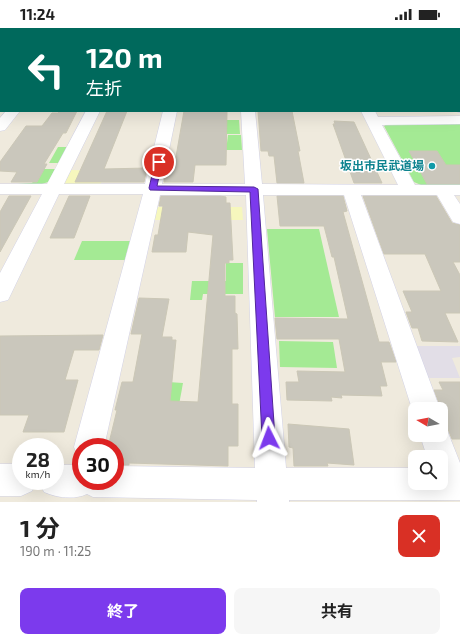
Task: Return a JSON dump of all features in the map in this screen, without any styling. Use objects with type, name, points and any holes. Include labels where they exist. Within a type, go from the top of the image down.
[{"type":"street","points":[[0,127],[12,112]]},
{"type":"street","points":[[0,294],[92,112]]},
{"type":"street","points":[[91,438],[153,188],[170,112]]},
{"type":"street","points":[[248,112],[272,493]]},
{"type":"street","points":[[370,116],[460,120]]},
{"type":"street","points":[[370,116],[409,190]]},
{"type":"street","points":[[0,189],[153,188],[451,190],[460,218]]},
{"type":"street","points":[[351,190],[424,402]]},
{"type":"street","points":[[124,483],[272,493],[456,484],[438,442]]},
{"type":"street","points":[[0,480],[12,480]]},
{"type":"shaded area","points":[[415,346],[460,346],[460,357],[452,358],[460,378],[427,378]]},
{"type":"green space","points":[[221,120],[239,120],[240,134],[225,134]]},
{"type":"green space","points":[[387,124],[460,124],[460,185],[421,185],[414,182],[384,126]]},
{"type":"green space","points":[[228,135],[241,135],[242,150],[220,150],[224,143],[227,143]]},
{"type":"green space","points":[[58,147],[67,147],[59,163],[49,163]]},
{"type":"green space","points":[[42,169],[56,169],[48,182],[42,184],[17,184],[32,183]]},
{"type":"green space","points":[[267,229],[319,229],[339,317],[275,317]]},
{"type":"green space","points":[[82,241],[130,241],[125,260],[74,260]]},
{"type":"green space","points":[[226,263],[243,263],[243,294],[203,294],[202,300],[190,300],[192,281],[226,281]]},
{"type":"green space","points":[[279,341],[333,342],[337,368],[280,367]]},
{"type":"green space","points":[[168,382],[183,383],[179,405],[161,413]]},
{"type":"sand","points":[[71,170],[106,171],[100,185],[63,185]]},
{"type":"sand","points":[[157,207],[242,207],[243,220],[154,220]]},
{"type":"building","points":[[76,112],[66,133],[63,133],[44,164],[47,164],[37,182],[11,182],[17,172],[0,171],[0,162],[26,126],[42,126],[52,113]]},
{"type":"building","points":[[107,112],[127,112],[104,169],[147,168],[144,182],[75,182]]},
{"type":"building","points":[[184,112],[227,112],[226,165],[195,165],[193,182],[164,182],[167,168],[174,168]]},
{"type":"building","points":[[258,112],[292,112],[300,151],[298,151],[304,183],[277,183],[274,156],[269,156],[268,151],[261,151]]},
{"type":"building","points":[[334,121],[354,122],[382,183],[354,183],[333,124],[335,124]]},
{"type":"building","name":"坂出市民武道場","points":[[409,151],[437,151],[446,165],[460,165],[460,184],[427,184]]},
{"type":"building","points":[[9,196],[31,196],[0,252],[0,212]]},
{"type":"building","points":[[69,196],[90,196],[74,238],[50,238]]},
{"type":"building","points":[[161,196],[220,196],[226,197],[226,203],[230,203],[233,260],[229,260],[229,263],[225,263],[225,296],[235,296],[235,313],[237,314],[238,349],[232,349],[232,404],[238,404],[238,446],[228,446],[228,466],[129,463],[129,465],[124,465],[124,438],[110,438],[122,382],[133,382],[142,334],[131,334],[139,298],[169,299],[162,337],[172,337],[172,340],[176,340],[170,401],[198,402],[213,235],[188,232],[186,252],[152,252],[155,235],[158,235],[163,206],[159,206]]},
{"type":"building","points":[[277,196],[343,196],[347,211],[343,212],[379,342],[389,342],[396,362],[381,362],[387,386],[380,386],[382,396],[341,395],[342,398],[331,397],[332,401],[287,400],[286,382],[299,382],[297,371],[345,372],[339,339],[277,339],[275,318],[348,319],[334,257],[332,257],[324,226],[280,226]]},
{"type":"building","points":[[363,196],[436,196],[452,223],[460,225],[460,262],[453,262],[460,275],[460,313],[445,313],[458,342],[422,341],[418,328],[412,328],[406,312],[412,312],[403,291],[441,291],[425,254],[384,254]]},
{"type":"building","points":[[103,335],[99,350],[74,350],[65,380],[78,380],[64,432],[23,432],[29,415],[0,415],[0,336]]},
{"type":"building","points":[[439,382],[460,382],[460,439],[452,439],[448,429],[448,402],[439,402],[434,390],[443,390]]},
{"type":"building","points":[[288,424],[349,429],[354,465],[327,463],[328,466],[294,466],[293,448],[289,447]]},
{"type":"place","name":"坂出市民武道場","points":[[432,166]]},
{"type":"route","points":[[159,162],[153,188],[254,189],[269,438]]}]
